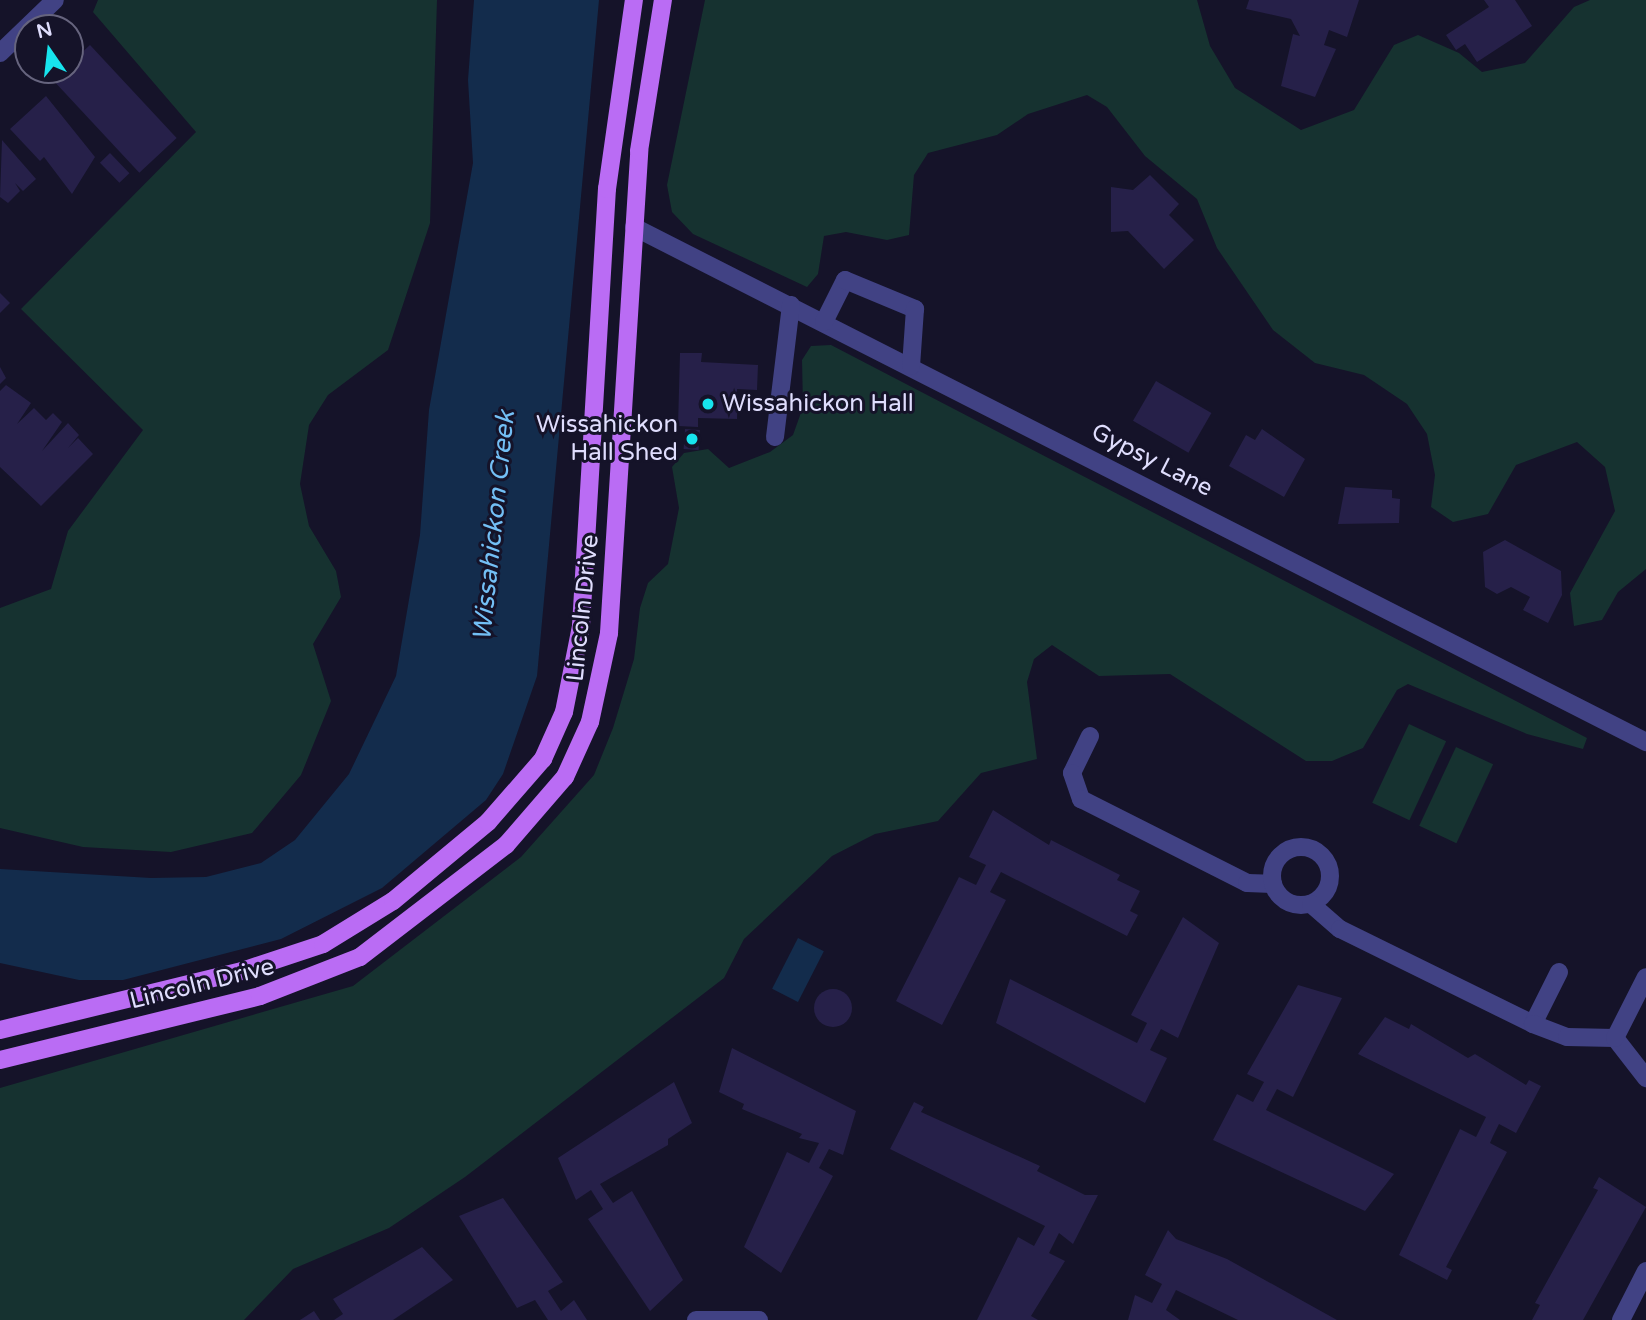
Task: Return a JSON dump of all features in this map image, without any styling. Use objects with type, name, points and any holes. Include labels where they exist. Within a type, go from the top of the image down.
[{"type":"main road","name":"Lincoln Drive","points":[[0,1030],[242,971],[323,944],[382,909],[488,822],[543,759],[564,712],[581,626],[607,188],[634,0]]},
{"type":"main road","name":"Lincoln Drive","points":[[0,1060],[328,973],[414,920],[549,801],[586,732],[606,662],[634,227],[663,0]]},
{"type":"street","points":[[0,53],[55,0]]},
{"type":"street","name":"Gypsy Lane","points":[[634,227],[1646,742]]},
{"type":"street","points":[[824,322],[845,280],[915,309],[911,366]]},
{"type":"street","points":[[775,436],[791,305]]},
{"type":"street","points":[[1090,736],[1072,773],[1081,799],[1247,883],[1273,884]]},
{"type":"street","points":[[1311,904],[1326,892],[1330,874],[1315,851],[1288,850],[1275,865],[1273,884],[1283,900],[1311,904],[1340,929],[1533,1024],[1567,1037],[1615,1038]]},
{"type":"street","points":[[1533,1024],[1559,972]]},
{"type":"street","points":[[1615,1038],[1646,977]]},
{"type":"street","points":[[1615,1038],[1646,1078]]},
{"type":"street","points":[[1621,1320],[1646,1271]]},
{"type":"street","points":[[696,1320],[760,1320]]},
{"type":"green space","points":[[98,0],[437,0],[430,223],[388,350],[328,395],[309,425],[300,484],[309,526],[336,571],[341,597],[313,644],[331,701],[301,775],[252,833],[171,852],[83,847],[0,828],[0,608],[51,589],[68,531],[143,430],[21,309],[196,132],[93,12]]},
{"type":"green space","points":[[705,0],[1197,0],[1210,46],[1235,88],[1301,130],[1354,110],[1394,45],[1418,35],[1459,53],[1482,72],[1525,63],[1574,7],[1590,0],[1646,0],[1646,569],[1618,592],[1602,620],[1574,626],[1570,593],[1615,511],[1605,467],[1577,442],[1516,465],[1488,514],[1453,522],[1431,507],[1435,475],[1427,434],[1407,404],[1364,375],[1315,363],[1273,330],[1217,248],[1197,199],[1145,156],[1107,107],[1087,95],[1028,114],[997,135],[928,153],[914,175],[909,235],[887,240],[846,232],[824,236],[818,274],[807,287],[693,234],[672,212],[667,185]]},
{"type":"green space","points":[[831,345],[1587,738],[1583,749],[1527,734],[1408,684],[1397,690],[1363,748],[1332,761],[1306,761],[1170,674],[1099,676],[1052,645],[1034,659],[1027,682],[1037,759],[981,773],[938,821],[875,834],[832,856],[744,939],[724,978],[465,1177],[389,1228],[293,1269],[244,1320],[0,1320],[0,1088],[353,986],[521,857],[594,775],[613,728],[634,659],[640,608],[648,583],[668,564],[679,508],[672,467],[684,453],[708,449],[729,468],[770,452],[793,435],[803,407],[802,360],[811,346]]},
{"type":"green space","points":[[1409,724],[1446,741],[1409,820],[1372,803]]},
{"type":"green space","points":[[1456,747],[1493,764],[1456,843],[1419,826]]},
{"type":"water","name":"Wissahickon Creek","points":[[474,0],[599,0],[537,676],[503,774],[486,800],[382,888],[281,939],[123,980],[79,980],[0,963],[0,869],[151,878],[206,877],[261,863],[295,840],[349,774],[396,676],[420,535],[429,410],[473,163],[468,80]]},
{"type":"water","points":[[798,938],[824,951],[798,1002],[772,989]]},
{"type":"building","points":[[1249,0],[1359,0],[1347,37],[1329,30],[1324,45],[1336,49],[1315,97],[1281,86],[1293,34],[1300,36],[1291,19],[1246,9]]},
{"type":"building","points":[[1484,0],[1515,0],[1532,26],[1477,62],[1465,44],[1456,50],[1446,35],[1489,7]]},
{"type":"building","points":[[90,45],[177,138],[139,173],[57,84],[84,84],[84,51]]},
{"type":"building","points":[[46,96],[95,157],[72,194],[44,157],[40,161],[10,129]]},
{"type":"building","points":[[2,140],[36,179],[23,191],[15,183],[20,191],[8,203],[0,197]]},
{"type":"building","points":[[110,153],[129,173],[119,183],[100,163]]},
{"type":"building","points":[[1150,175],[1179,204],[1169,215],[1194,240],[1164,269],[1128,231],[1111,232],[1111,187],[1133,190]]},
{"type":"building","points":[[0,293],[10,303],[0,313]]},
{"type":"building","name":"Wissahickon Hall","points":[[680,353],[702,353],[701,362],[758,365],[757,390],[737,389],[737,419],[698,418],[698,427],[678,426]]},
{"type":"building","points":[[0,367],[6,378],[0,384]]},
{"type":"building","points":[[1156,381],[1211,413],[1188,453],[1133,421]]},
{"type":"building","points":[[6,385],[31,403],[17,424],[34,408],[46,420],[53,413],[62,422],[42,451],[68,423],[79,435],[68,448],[78,438],[93,454],[41,506],[0,467],[0,391]]},
{"type":"building","name":"Wissahickon Hall Shed","points":[[685,429],[700,430],[699,450],[684,449]]},
{"type":"building","points":[[1262,429],[1305,459],[1284,497],[1229,466],[1246,435],[1255,440]]},
{"type":"building","points":[[1345,487],[1392,490],[1392,498],[1400,499],[1399,523],[1338,524]]},
{"type":"building","points":[[1505,540],[1561,571],[1562,595],[1548,623],[1523,610],[1530,597],[1511,587],[1497,594],[1485,587],[1483,552]]},
{"type":"building","points":[[993,810],[1049,845],[1051,840],[1120,875],[1117,880],[1140,891],[1130,911],[1138,915],[1127,936],[1001,872],[990,892],[1006,900],[942,1025],[896,1001],[959,877],[976,885],[986,865],[969,857]]},
{"type":"building","points":[[1183,917],[1219,943],[1178,1038],[1161,1029],[1150,1050],[1167,1058],[1145,1103],[996,1023],[1010,979],[1137,1043],[1147,1023],[1131,1015]]},
{"type":"building","points":[[1298,985],[1342,998],[1293,1097],[1277,1089],[1266,1110],[1394,1174],[1365,1211],[1213,1140],[1237,1094],[1253,1102],[1264,1082],[1247,1074]]},
{"type":"building","points":[[833,989],[847,994],[852,1008],[847,1022],[833,1027],[819,1022],[814,1008],[819,994]]},
{"type":"building","points":[[1385,1017],[1409,1029],[1411,1024],[1468,1058],[1475,1054],[1526,1085],[1529,1080],[1541,1086],[1516,1133],[1499,1124],[1493,1136],[1490,1143],[1507,1152],[1446,1267],[1452,1270],[1447,1280],[1399,1255],[1460,1129],[1476,1137],[1486,1117],[1358,1054]]},
{"type":"building","points":[[732,1048],[856,1111],[843,1155],[829,1149],[819,1168],[833,1176],[781,1273],[744,1247],[787,1152],[809,1163],[819,1143],[799,1138],[802,1134],[742,1109],[744,1104],[719,1092]]},
{"type":"building","points":[[674,1082],[692,1123],[668,1139],[668,1145],[600,1184],[613,1203],[632,1191],[683,1280],[650,1311],[588,1219],[603,1209],[591,1190],[576,1200],[558,1158]]},
{"type":"building","points":[[914,1102],[924,1107],[921,1112],[1040,1166],[1037,1171],[1085,1195],[1098,1195],[1073,1244],[1059,1233],[1049,1253],[1065,1261],[1031,1316],[1038,1320],[977,1320],[1018,1237],[1034,1246],[1045,1226],[890,1149]]},
{"type":"building","points":[[1599,1177],[1646,1207],[1583,1320],[1532,1320],[1540,1305],[1535,1303],[1598,1190],[1593,1188]]},
{"type":"building","points":[[503,1198],[563,1282],[548,1291],[561,1311],[574,1300],[587,1320],[548,1320],[535,1300],[517,1308],[459,1216]]},
{"type":"building","points":[[1168,1230],[1176,1239],[1227,1259],[1337,1320],[1238,1320],[1176,1290],[1166,1310],[1180,1320],[1128,1320],[1135,1295],[1152,1303],[1162,1284],[1145,1275]]},
{"type":"building","points":[[422,1247],[453,1280],[393,1320],[334,1320],[343,1314],[333,1299]]},
{"type":"building","points":[[314,1311],[320,1320],[300,1320]]},
{"type":"place","name":"Wissahickon Hall","points":[[708,404]]},
{"type":"place","name":"Wissahickon Hall Shed","points":[[692,439]]}]
